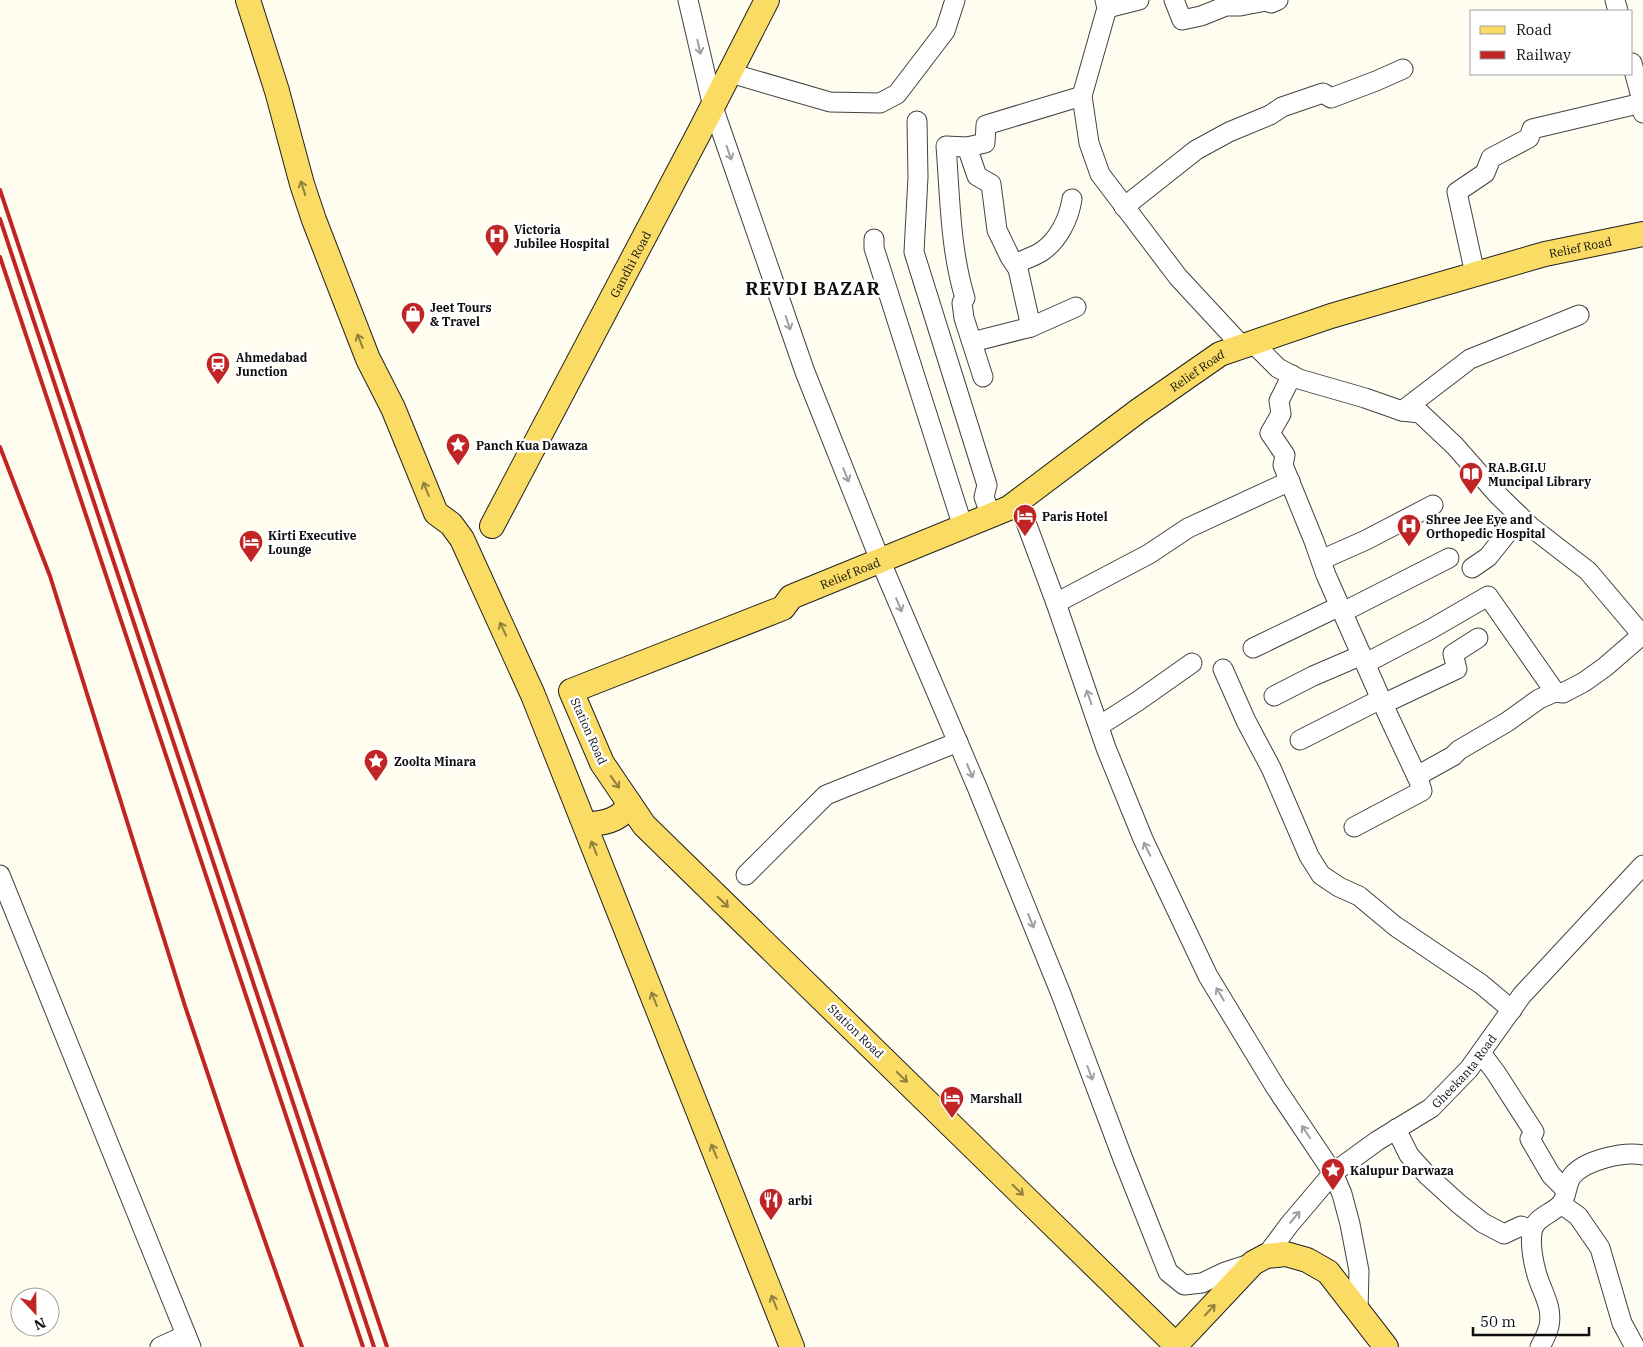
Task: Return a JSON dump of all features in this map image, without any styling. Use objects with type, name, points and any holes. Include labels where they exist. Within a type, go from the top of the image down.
[{"type":"main road","points":[[248,0],[277,91],[302,184],[368,359],[393,408],[436,513],[451,524],[462,539],[534,695],[792,1347]]},
{"type":"main road","name":"Gandhi Road","points":[[492,526],[713,107],[767,0]]},
{"type":"main road","name":"Relief Road","points":[[568,684],[777,594],[790,597],[1009,508],[1138,411],[1220,354],[1331,316],[1544,254],[1643,234]]},
{"type":"main road","name":"Station Road","points":[[568,684],[602,763],[644,825],[1176,1347]]},
{"type":"main road","points":[[585,824],[606,822],[615,818],[623,812],[629,803]]},
{"type":"main road","points":[[1260,1260],[1286,1254],[1307,1260],[1328,1272],[1386,1347]]},
{"type":"main road","name":"Gheekanta Road","points":[[1176,1347],[1260,1260]]},
{"type":"street","points":[[688,0],[713,107],[805,372],[880,560],[958,742],[1061,994],[1122,1159],[1168,1272],[1184,1285],[1202,1283],[1225,1272],[1260,1260]]},
{"type":"street","points":[[730,73],[830,102],[880,103],[897,94],[945,31],[955,0]]},
{"type":"street","points":[[1139,0],[1106,4],[1082,96],[1089,143],[1100,174],[1178,277],[1247,344],[1278,368],[1299,379],[1365,398],[1402,412],[1420,414],[1455,446],[1520,517],[1588,571],[1642,635],[1605,667],[1584,682],[1563,693],[1555,692],[1539,699],[1488,734],[1459,750],[1453,756],[1416,776]]},
{"type":"street","points":[[1174,0],[1182,20],[1201,16],[1226,6],[1240,6],[1266,1],[1271,3],[1278,0]]},
{"type":"street","points":[[1124,207],[1196,150],[1229,132],[1270,115],[1282,107],[1323,93],[1331,98],[1376,81],[1403,68]]},
{"type":"street","points":[[1475,274],[1457,192],[1485,173],[1491,158],[1529,138],[1532,129],[1642,108],[1633,68]]},
{"type":"street","points":[[982,376],[964,318],[962,303],[965,298],[954,249],[946,146],[967,147],[985,143],[986,125],[1082,96]]},
{"type":"street","points":[[917,121],[918,176],[914,252],[987,485],[984,497],[991,516]]},
{"type":"street","points":[[967,147],[977,176],[991,184],[997,230],[1018,269],[1031,326]]},
{"type":"street","points":[[1015,264],[1042,252],[1061,232],[1071,207],[1072,198]]},
{"type":"street","points":[[874,239],[874,248],[964,526]]},
{"type":"street","points":[[972,342],[1031,326],[1076,307]]},
{"type":"street","points":[[1402,412],[1470,360],[1580,315]]},
{"type":"street","points":[[1292,375],[1279,401],[1281,414],[1270,433],[1284,455],[1283,465],[1321,560],[1422,791],[1354,827]]},
{"type":"street","points":[[1056,603],[1149,554],[1188,528],[1290,481]]},
{"type":"street","points":[[1018,501],[1099,726],[1143,839],[1208,976],[1276,1088],[1333,1173],[1342,1194],[1359,1271],[1358,1312]]},
{"type":"street","points":[[1321,560],[1366,540],[1433,504]]},
{"type":"street","points":[[1472,568],[1488,557],[1520,517]]},
{"type":"street","points":[[1254,648],[1449,558]]},
{"type":"street","points":[[1274,696],[1313,676],[1364,659],[1431,629],[1488,596],[1555,692]]},
{"type":"street","points":[[1300,740],[1457,670],[1453,654],[1478,638]]},
{"type":"street","points":[[1099,726],[1192,663]]},
{"type":"street","points":[[1223,669],[1246,721],[1271,768],[1309,856],[1322,875],[1339,888],[1359,896],[1395,926],[1482,984],[1512,1010]]},
{"type":"street","points":[[746,875],[826,795],[958,742]]},
{"type":"street","name":"Gheekanta Road","points":[[1260,1260],[1333,1173],[1396,1129],[1431,1108],[1469,1069],[1522,995],[1643,865]]},
{"type":"street","points":[[0,875],[188,1341],[160,1347]]},
{"type":"street","points":[[1481,1053],[1534,1132],[1530,1139],[1550,1175],[1600,1248],[1622,1323],[1635,1347]]},
{"type":"street","points":[[1396,1129],[1408,1155],[1459,1204],[1483,1222],[1504,1234],[1521,1226],[1532,1230]]},
{"type":"street","points":[[1540,1347],[1550,1324],[1548,1302],[1537,1275],[1531,1246],[1532,1230],[1564,1197],[1572,1176],[1584,1165],[1621,1154],[1643,1155]]},
{"type":"railway","points":[[0,190],[387,1347]]},
{"type":"railway","points":[[0,219],[374,1347]]},
{"type":"railway","points":[[0,257],[363,1347]]},
{"type":"railway","points":[[0,447],[50,576],[185,1006],[302,1347]]},
{"type":"place","name":"Victoria Jubilee Hospital","points":[[497,257]]},
{"type":"place","name":"Jeet Tours & Travel","points":[[413,335]]},
{"type":"place","name":"Ahmedabad Junction","points":[[218,385]]},
{"type":"place","name":"Panch Kua Dawaza","points":[[458,466]]},
{"type":"place","name":"RA.B.GI.U Muncipal Library","points":[[1471,495]]},
{"type":"place","name":"Paris Hotel","points":[[1025,537]]},
{"type":"place","name":"Shree Jee Eye and Orthopedic Hospital","points":[[1409,547]]},
{"type":"place","name":"Kirti Executive Lounge","points":[[251,563]]},
{"type":"place","name":"Zoolta Minara","points":[[376,782]]},
{"type":"place","name":"Marshall","points":[[952,1119]]},
{"type":"place","name":"Kalupur Darwaza","points":[[1333,1191]]},
{"type":"place","name":"arbi","points":[[771,1221]]},
{"type":"district","name":"REVDI BAZAR","points":[[813,288]]}]
